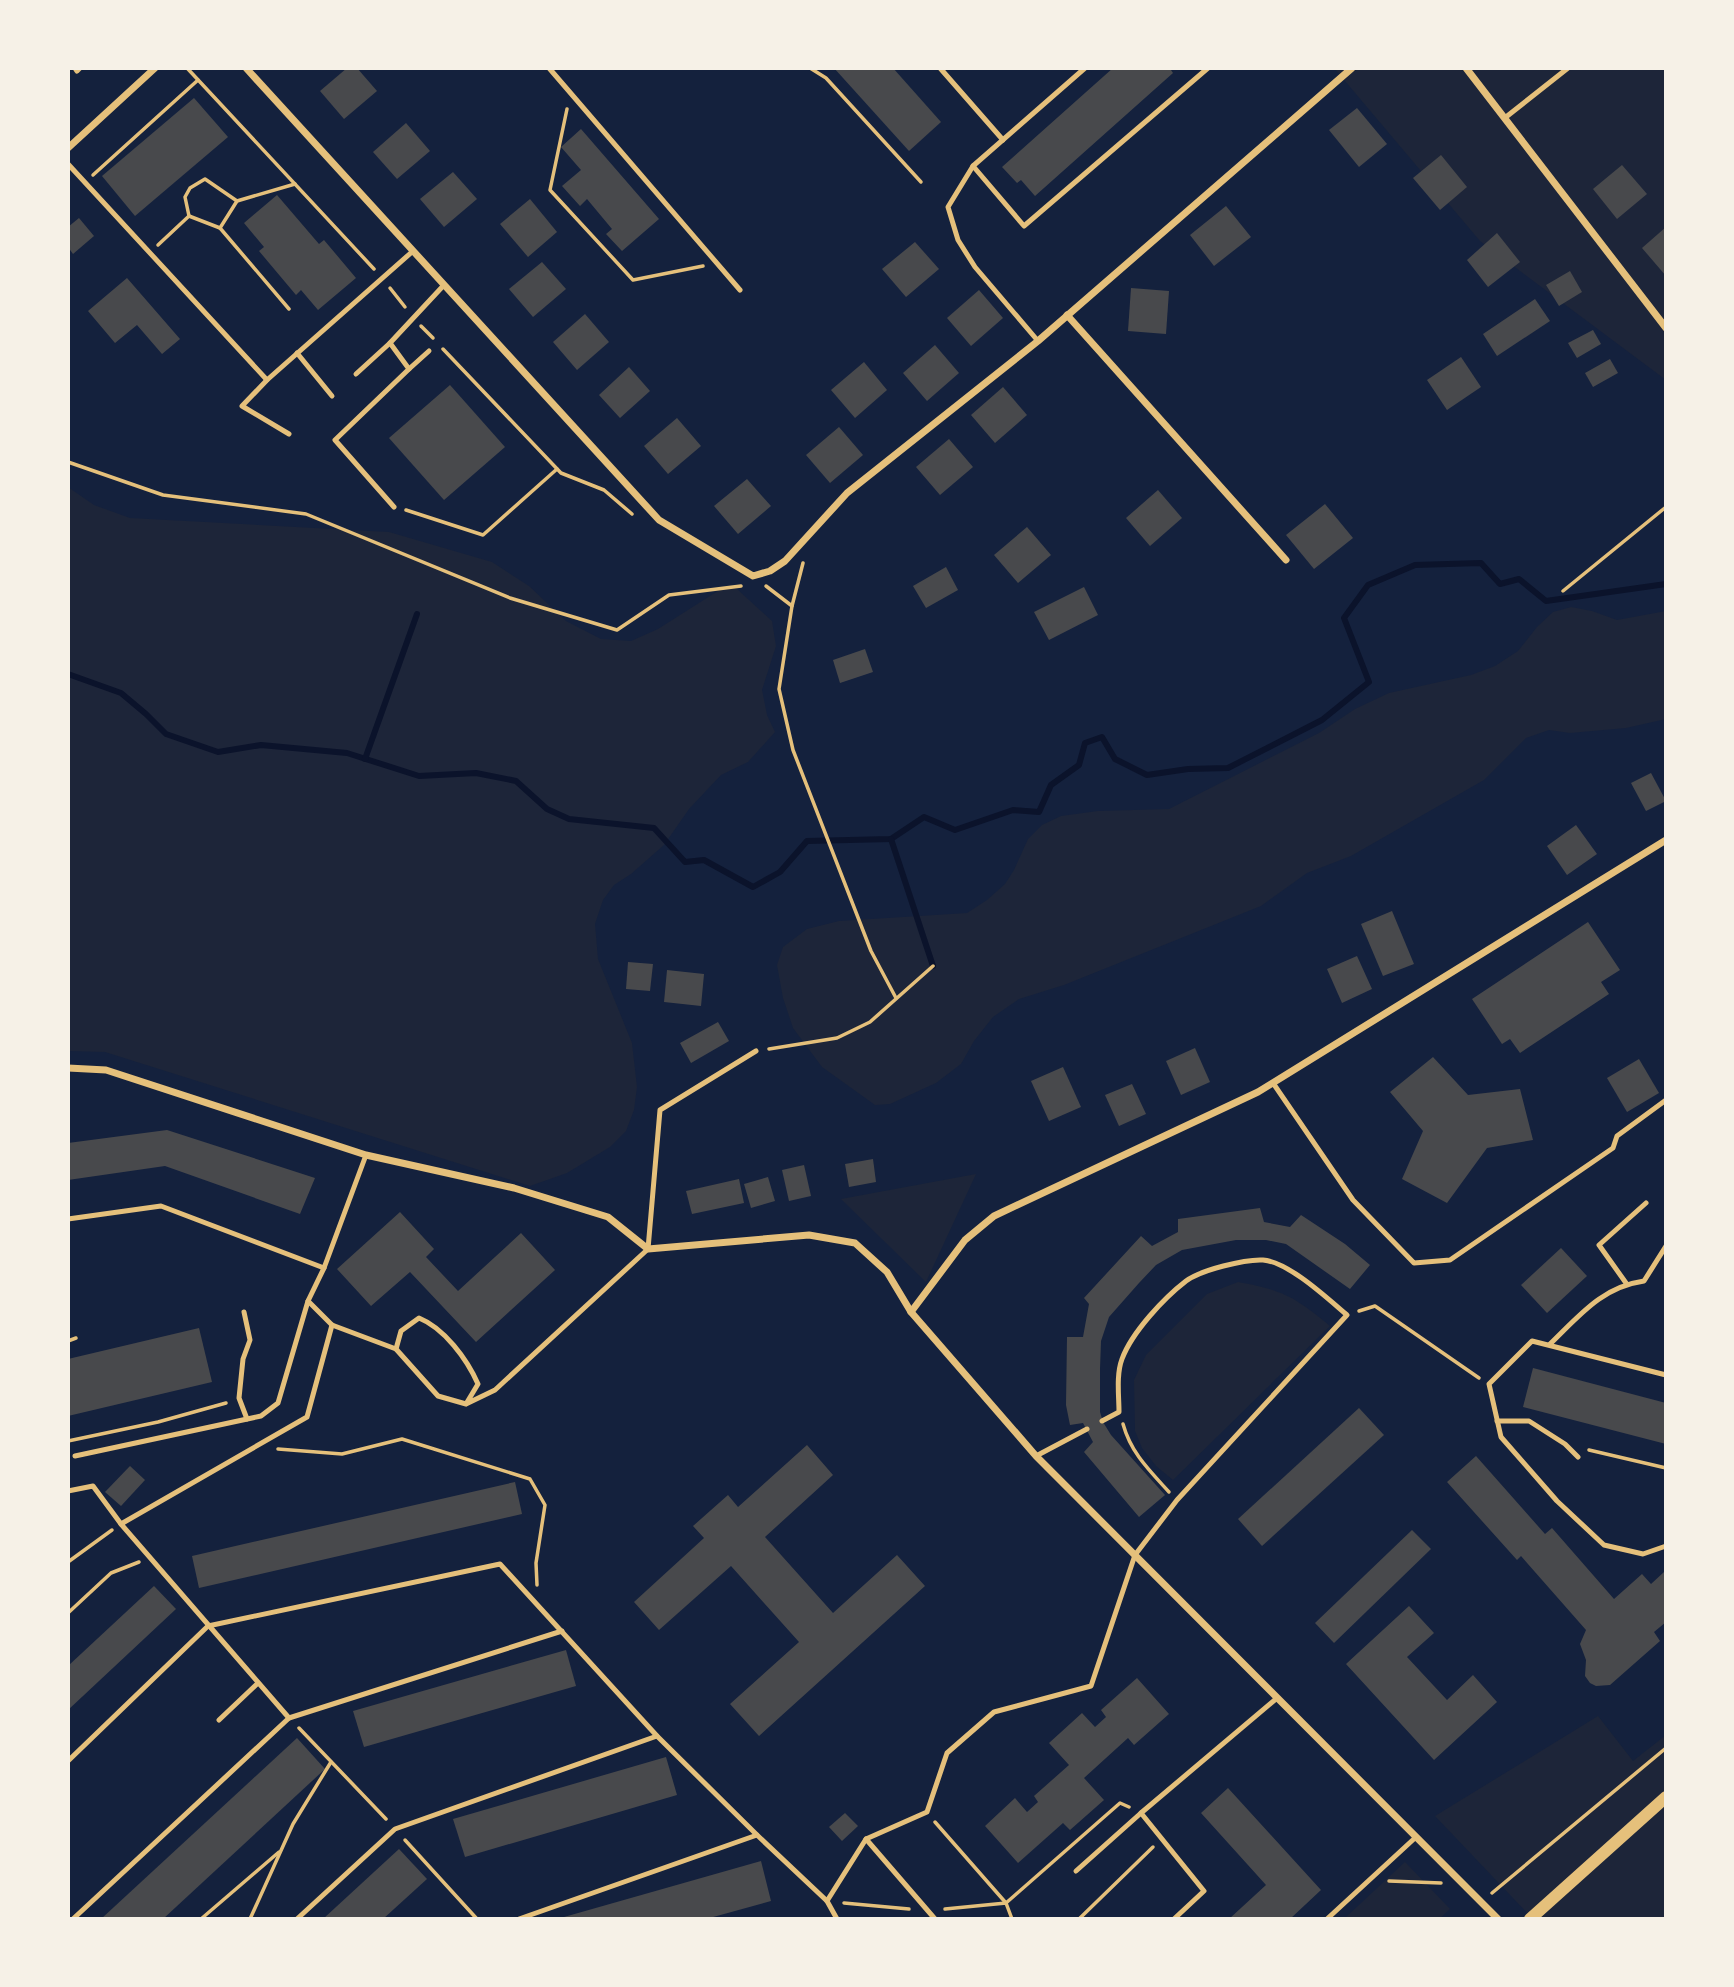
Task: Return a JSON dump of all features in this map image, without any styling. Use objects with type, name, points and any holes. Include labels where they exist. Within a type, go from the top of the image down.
[{"type":"street","points":[[68,148],[155,68]]},
{"type":"street","points":[[246,68],[659,520],[753,576],[770,571],[785,561],[847,493],[1038,341],[1352,68]]},
{"type":"street","points":[[1466,68],[1666,328]]},
{"type":"street","points":[[1067,315],[1286,560]]},
{"type":"street","points":[[911,1312],[965,1240],[994,1216],[1273,1083],[1666,840]]},
{"type":"street","points":[[68,1068],[107,1070],[366,1155],[514,1188],[608,1217],[648,1249],[809,1235],[855,1242],[887,1272],[911,1312],[1036,1456],[1498,1919]]},
{"type":"street","points":[[1530,1919],[1666,1797]]},
{"type":"lane","points":[[550,68],[740,289]]},
{"type":"lane","points":[[940,68],[1003,140]]},
{"type":"lane","points":[[1038,341],[975,267],[958,240],[948,207],[973,166],[1085,68]]},
{"type":"lane","points":[[973,166],[1024,226],[1208,68]]},
{"type":"lane","points":[[1506,117],[1567,68]]},
{"type":"lane","points":[[68,164],[267,380]]},
{"type":"lane","points":[[289,434],[242,406],[267,380],[413,251]]},
{"type":"lane","points":[[356,374],[390,343],[444,285]]},
{"type":"lane","points":[[390,343],[409,369]]},
{"type":"lane","points":[[394,506],[335,440],[429,351]]},
{"type":"lane","points":[[297,353],[331,396]]},
{"type":"lane","points":[[308,1301],[332,1325],[396,1349],[438,1396],[466,1404],[495,1390],[648,1249],[660,1110],[756,1051]]},
{"type":"lane","points":[[1273,1083],[1353,1200],[1414,1263],[1450,1260],[1613,1148],[1617,1136],[1666,1100]]},
{"type":"lane","points":[[75,1456],[261,1416],[278,1403],[308,1301],[346,1214],[366,1155]]},
{"type":"lane","points":[[1626,1283],[1599,1245],[1646,1203]]},
{"type":"lane","points":[[68,1219],[161,1206],[324,1268]]},
{"type":"lane","points":[[1550,1344],[1600,1296],[1626,1283],[1644,1281],[1666,1246]]},
{"type":"lane","points":[[827,1901],[866,1839],[927,1812],[947,1753],[994,1712],[1091,1686],[1135,1555],[1177,1500],[1348,1315],[1301,1276],[1265,1260],[1227,1265],[1188,1279],[1156,1308],[1137,1334],[1122,1359],[1119,1412],[1102,1421]]},
{"type":"lane","points":[[244,1312],[250,1340],[243,1359],[239,1398],[247,1419]]},
{"type":"lane","points":[[396,1349],[401,1331],[419,1318],[431,1323],[470,1366],[478,1384],[466,1404]]},
{"type":"lane","points":[[121,1524],[307,1417],[332,1325]]},
{"type":"lane","points":[[1666,1375],[1532,1341],[1489,1384],[1501,1437],[1557,1501],[1604,1545],[1643,1554],[1666,1546]]},
{"type":"lane","points":[[1497,1421],[1529,1421],[1565,1444],[1578,1457]]},
{"type":"lane","points":[[1036,1456],[1087,1429]]},
{"type":"lane","points":[[68,1491],[93,1486],[121,1524],[289,1718]]},
{"type":"lane","points":[[68,1760],[208,1626],[500,1564],[657,1736],[827,1901],[837,1919]]},
{"type":"lane","points":[[73,1919],[289,1718],[562,1632]]},
{"type":"lane","points":[[219,1720],[258,1683]]},
{"type":"lane","points":[[1076,1871],[1277,1698]]},
{"type":"lane","points":[[297,1919],[395,1829],[657,1736]]},
{"type":"lane","points":[[1141,1813],[1204,1891],[1174,1919]]},
{"type":"lane","points":[[519,1919],[757,1835]]},
{"type":"lane","points":[[1326,1919],[1416,1837]]},
{"type":"lane","points":[[866,1839],[935,1919]]},
{"type":"path","points":[[187,68],[382,278],[433,338]]},
{"type":"path","points":[[810,68],[826,78],[921,182]]},
{"type":"path","points":[[97,180],[92,175],[198,80]]},
{"type":"path","points":[[571,93],[550,190],[633,280],[717,263]]},
{"type":"path","points":[[189,216],[185,197],[190,188],[205,179],[237,201]]},
{"type":"path","points":[[220,228],[237,201],[295,184]]},
{"type":"path","points":[[189,216],[220,228],[289,309]]},
{"type":"path","points":[[156,247],[189,216]]},
{"type":"path","points":[[442,348],[561,473],[604,490],[632,514]]},
{"type":"path","points":[[68,462],[163,495],[306,514],[510,598],[617,630],[669,595],[743,586],[753,576],[792,606]]},
{"type":"path","points":[[394,506],[483,535],[557,468]]},
{"type":"path","points":[[1563,592],[1666,508]]},
{"type":"path","points":[[813,528],[792,606],[779,689],[793,750],[871,951],[896,998]]},
{"type":"path","points":[[732,579],[743,586]]},
{"type":"path","points":[[756,1051],[837,1038],[870,1022],[933,966]]},
{"type":"path","points":[[1348,1315],[1375,1306],[1489,1384]]},
{"type":"path","points":[[68,1341],[76,1338]]},
{"type":"path","points":[[68,1441],[158,1422],[239,1398]]},
{"type":"path","points":[[1119,1412],[1128,1443],[1143,1465],[1177,1500]]},
{"type":"path","points":[[256,1447],[342,1454],[402,1439],[530,1479],[545,1505],[536,1563],[538,1605]]},
{"type":"path","points":[[1565,1444],[1666,1468]]},
{"type":"path","points":[[68,1562],[121,1524]]},
{"type":"path","points":[[68,1613],[111,1573],[151,1558]]},
{"type":"path","points":[[289,1718],[477,1919]]},
{"type":"path","points":[[1497,1889],[1666,1748]]},
{"type":"path","points":[[250,1919],[293,1824],[331,1762]]},
{"type":"path","points":[[1006,1903],[1120,1803],[1141,1813]]},
{"type":"path","points":[[927,1812],[1006,1903],[1012,1919]]},
{"type":"path","points":[[1079,1919],[1162,1838]]},
{"type":"path","points":[[201,1919],[280,1851]]},
{"type":"path","points":[[1369,1880],[1463,1884]]},
{"type":"shaded area","points":[[1334,68],[1666,68],[1666,380],[1480,241]]},
{"type":"shaded area","points":[[68,487],[94,505],[130,518],[389,532],[492,562],[529,586],[566,621],[601,639],[631,641],[658,629],[721,589],[737,589],[772,621],[776,646],[762,690],[767,715],[775,732],[748,762],[721,775],[689,809],[664,845],[614,885],[603,900],[595,924],[598,959],[632,1043],[637,1087],[634,1110],[626,1131],[610,1147],[567,1173],[530,1186],[105,1052],[68,1051]]},
{"type":"shaded area","points":[[1571,607],[1617,620],[1666,611],[1666,719],[1626,728],[1570,733],[1549,730],[1526,738],[1484,780],[1351,856],[1307,873],[1261,906],[1064,985],[1019,999],[993,1017],[974,1041],[961,1064],[936,1083],[890,1104],[875,1105],[822,1067],[793,1028],[783,998],[777,965],[783,947],[807,929],[839,921],[967,913],[1005,884],[1028,839],[1042,825],[1061,816],[1098,811],[1169,809],[1319,733],[1355,709],[1389,693],[1471,675],[1495,666],[1518,651],[1553,612]]},
{"type":"shaded area","points":[[976,1174],[926,1282],[841,1199]]},
{"type":"shaded area","points":[[1238,1282],[1288,1296],[1330,1326],[1173,1480],[1156,1466],[1142,1448],[1135,1431],[1134,1380],[1146,1355],[1207,1294]]},
{"type":"shaded area","points":[[1598,1716],[1633,1761],[1666,1735],[1666,1919],[1533,1919],[1435,1816]]},
{"type":"shaded area","points":[[1405,1862],[1450,1909],[1439,1919],[1344,1919]]},
{"type":"building","points":[[347,68],[357,68],[377,91],[344,119],[320,91]]},
{"type":"building","points":[[834,68],[893,68],[941,122],[909,151]]},
{"type":"building","points":[[1113,68],[1173,68],[1173,73],[1035,196],[1021,180],[1017,183],[1002,167]]},
{"type":"building","points":[[194,98],[228,137],[135,216],[102,176]]},
{"type":"building","points":[[1357,108],[1387,144],[1359,167],[1329,130]]},
{"type":"building","points":[[406,123],[430,151],[397,179],[373,152]]},
{"type":"building","points":[[581,129],[659,219],[622,251],[606,234],[612,229],[587,199],[580,206],[562,186],[581,170],[561,147]]},
{"type":"building","points":[[1441,155],[1467,187],[1440,210],[1413,178]]},
{"type":"building","points":[[1622,165],[1647,194],[1617,219],[1593,189]]},
{"type":"building","points":[[453,172],[477,199],[444,227],[420,199]]},
{"type":"building","points":[[277,195],[319,244],[324,240],[356,278],[318,310],[301,290],[296,295],[259,251],[264,247],[244,223]]},
{"type":"building","points":[[530,199],[557,232],[528,257],[500,224]]},
{"type":"building","points":[[1226,206],[1251,237],[1214,266],[1190,235]]},
{"type":"building","points":[[79,218],[94,236],[73,254],[68,247],[68,227]]},
{"type":"building","points":[[1666,227],[1666,276],[1642,248]]},
{"type":"building","points":[[1497,233],[1520,262],[1488,287],[1467,260]]},
{"type":"building","points":[[915,242],[939,269],[906,297],[882,269]]},
{"type":"building","points":[[542,262],[566,289],[533,317],[509,289]]},
{"type":"building","points":[[1570,271],[1582,292],[1559,306],[1546,285]]},
{"type":"building","points":[[127,278],[180,339],[162,354],[137,325],[115,343],[88,311]]},
{"type":"building","points":[[1131,288],[1169,291],[1166,334],[1128,331]]},
{"type":"building","points":[[979,290],[1003,318],[971,346],[947,318]]},
{"type":"building","points":[[1535,299],[1550,321],[1497,356],[1483,334]]},
{"type":"building","points":[[585,314],[609,342],[577,370],[553,342]]},
{"type":"building","points":[[1593,330],[1601,344],[1577,358],[1568,343]]},
{"type":"building","points":[[935,345],[959,373],[927,401],[903,373]]},
{"type":"building","points":[[1461,357],[1481,387],[1447,410],[1427,380]]},
{"type":"building","points":[[1610,359],[1618,373],[1593,387],[1585,373]]},
{"type":"building","points":[[864,362],[887,390],[855,418],[831,390]]},
{"type":"building","points":[[629,367],[650,391],[620,418],[599,395]]},
{"type":"building","points":[[450,385],[505,447],[444,500],[389,438]]},
{"type":"building","points":[[1003,387],[1027,415],[995,443],[971,415]]},
{"type":"building","points":[[677,418],[701,446],[668,474],[644,446]]},
{"type":"building","points":[[839,427],[863,455],[830,483],[806,455]]},
{"type":"building","points":[[949,439],[973,467],[940,495],[916,467]]},
{"type":"building","points":[[747,479],[771,506],[738,534],[714,506]]},
{"type":"building","points":[[1158,490],[1182,518],[1150,546],[1126,518]]},
{"type":"building","points":[[1325,504],[1353,538],[1314,569],[1286,535]]},
{"type":"building","points":[[1027,527],[1051,555],[1018,583],[994,555]]},
{"type":"building","points":[[946,567],[958,590],[926,608],[913,586]]},
{"type":"building","points":[[1084,587],[1098,615],[1049,640],[1034,612]]},
{"type":"building","points":[[865,649],[873,672],[840,683],[833,660]]},
{"type":"building","points":[[1651,773],[1666,801],[1646,811],[1631,783]]},
{"type":"building","points":[[1576,825],[1597,854],[1567,875],[1547,846]]},
{"type":"building","points":[[1392,911],[1414,964],[1383,976],[1361,924]]},
{"type":"building","points":[[1588,922],[1620,970],[1601,982],[1609,994],[1520,1053],[1510,1039],[1502,1044],[1472,999]]},
{"type":"building","points":[[1357,956],[1372,989],[1342,1003],[1327,969]]},
{"type":"building","points":[[628,962],[653,964],[650,991],[626,989]]},
{"type":"building","points":[[667,970],[704,974],[701,1006],[664,1002]]},
{"type":"building","points":[[718,1022],[729,1041],[691,1063],[680,1043]]},
{"type":"building","points":[[1195,1048],[1210,1082],[1181,1095],[1166,1061]]},
{"type":"building","points":[[1433,1057],[1468,1095],[1520,1089],[1533,1140],[1487,1148],[1447,1203],[1402,1179],[1423,1131],[1390,1092]]},
{"type":"building","points":[[1639,1059],[1659,1093],[1627,1112],[1607,1078]]},
{"type":"building","points":[[1063,1067],[1081,1107],[1049,1121],[1031,1081]]},
{"type":"building","points":[[1132,1084],[1146,1114],[1119,1126],[1105,1095]]},
{"type":"building","points":[[167,1130],[315,1178],[300,1214],[165,1166],[68,1180],[68,1143]]},
{"type":"building","points":[[873,1159],[876,1182],[849,1187],[845,1164]]},
{"type":"building","points":[[804,1165],[811,1196],[789,1201],[782,1170]]},
{"type":"building","points":[[768,1177],[775,1201],[751,1208],[744,1184]]},
{"type":"building","points":[[739,1179],[744,1203],[692,1214],[686,1191]]},
{"type":"building","points":[[1260,1208],[1264,1222],[1290,1227],[1301,1215],[1345,1244],[1370,1265],[1350,1289],[1286,1244],[1266,1240],[1236,1240],[1182,1250],[1156,1265],[1139,1283],[1109,1317],[1101,1341],[1100,1412],[1111,1435],[1165,1495],[1139,1517],[1084,1452],[1093,1442],[1083,1423],[1070,1425],[1066,1405],[1067,1337],[1083,1337],[1089,1304],[1084,1298],[1141,1236],[1152,1246],[1178,1232],[1178,1219]]},
{"type":"building","points":[[400,1212],[434,1249],[426,1257],[458,1291],[521,1233],[555,1270],[476,1342],[410,1272],[371,1306],[337,1269]]},
{"type":"building","points":[[1561,1248],[1587,1276],[1547,1313],[1521,1285]]},
{"type":"building","points":[[199,1328],[212,1382],[68,1416],[68,1359]]},
{"type":"building","points":[[1533,1368],[1666,1403],[1666,1444],[1523,1407]]},
{"type":"building","points":[[1359,1408],[1384,1435],[1262,1546],[1238,1519]]},
{"type":"building","points":[[807,1445],[833,1475],[765,1537],[833,1613],[897,1555],[925,1586],[759,1736],[730,1704],[799,1642],[731,1566],[659,1630],[634,1602],[704,1538],[693,1526],[728,1495],[738,1507]]},
{"type":"building","points":[[1476,1456],[1545,1534],[1552,1528],[1614,1599],[1642,1574],[1651,1584],[1664,1572],[1666,1575],[1666,1622],[1654,1632],[1660,1641],[1610,1685],[1596,1686],[1585,1676],[1586,1660],[1580,1644],[1586,1630],[1521,1556],[1517,1560],[1447,1482]]},
{"type":"building","points":[[130,1466],[145,1480],[121,1506],[105,1492]]},
{"type":"building","points":[[515,1482],[522,1514],[199,1588],[192,1556]]},
{"type":"building","points":[[1412,1530],[1431,1549],[1334,1643],[1315,1623]]},
{"type":"building","points":[[154,1586],[176,1609],[68,1710],[68,1666]]},
{"type":"building","points":[[1409,1606],[1434,1633],[1407,1657],[1447,1700],[1473,1675],[1497,1702],[1434,1760],[1346,1664]]},
{"type":"building","points":[[566,1650],[576,1686],[364,1747],[353,1711]]},
{"type":"building","points":[[1137,1678],[1169,1714],[1134,1745],[1128,1738],[1084,1778],[1104,1800],[1070,1830],[1063,1823],[1018,1863],[985,1826],[1015,1798],[1027,1812],[1038,1802],[1034,1796],[1069,1765],[1049,1743],[1082,1713],[1095,1727],[1106,1717],[1101,1710]]},
{"type":"building","points":[[297,1738],[325,1769],[163,1919],[101,1919]]},
{"type":"building","points":[[666,1757],[677,1795],[465,1857],[453,1819]]},
{"type":"building","points":[[1228,1788],[1321,1890],[1290,1919],[1229,1919],[1266,1885],[1201,1813]]},
{"type":"building","points":[[845,1813],[858,1826],[842,1841],[829,1827]]},
{"type":"building","points":[[399,1849],[427,1879],[383,1919],[323,1919]]},
{"type":"building","points":[[761,1861],[771,1901],[706,1919],[557,1919]]},
{"type":"waterway","points":[[68,674],[121,693],[166,734],[218,752],[261,745],[347,753],[419,776],[476,773],[516,781],[547,809],[569,819],[654,828],[685,862],[704,860],[753,887],[780,872],[807,841],[891,839],[924,817],[955,830],[1013,810],[1039,812],[1051,785],[1079,765],[1085,743],[1102,737],[1115,759],[1147,775],[1188,769],[1228,768],[1322,720],[1369,682],[1344,618],[1368,585],[1415,565],[1481,563],[1500,584],[1519,579],[1546,601],[1666,584]]},
{"type":"waterway","points":[[365,759],[417,614]]},
{"type":"waterway","points":[[891,839],[933,966]]}]
